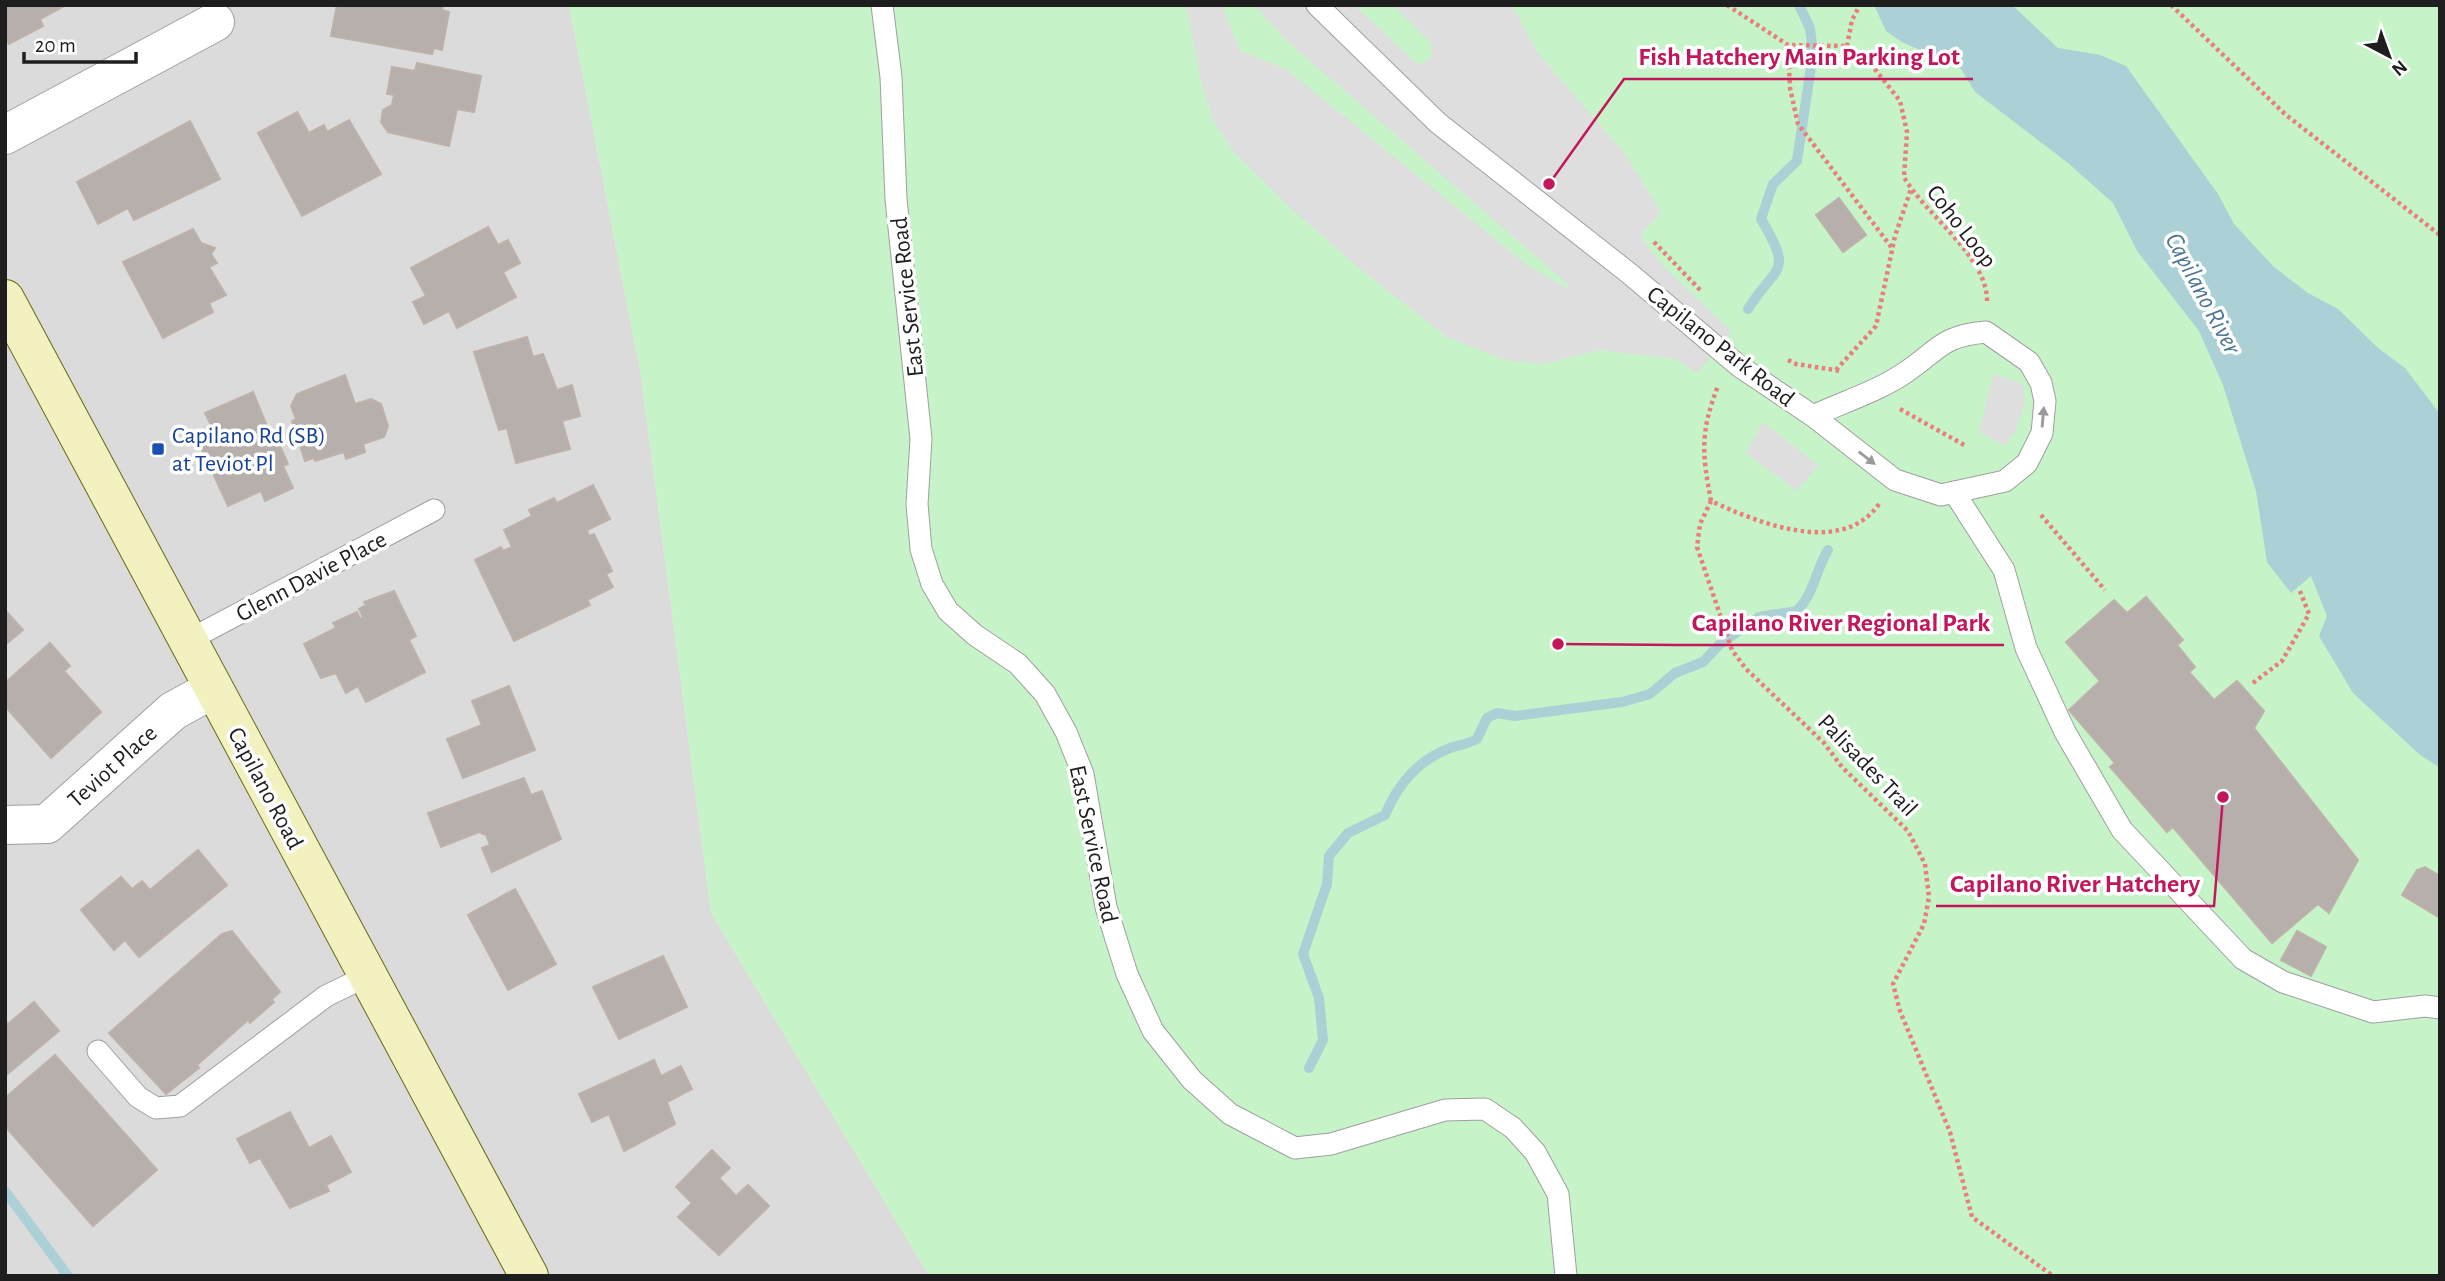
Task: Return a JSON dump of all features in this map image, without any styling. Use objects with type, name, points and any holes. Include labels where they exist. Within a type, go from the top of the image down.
[{"type":"main road","name":"Capilano Road","points":[[5,299],[529,1276]]},
{"type":"street","points":[[5,135],[215,22]]},
{"type":"street","name":"Teviot Place","points":[[5,825],[47,824],[173,711],[214,689]]},
{"type":"lane","name":"East Service Road","points":[[882,5],[891,77],[896,199],[921,439],[917,504],[921,549],[932,584],[948,611],[975,635],[1018,664],[1045,694],[1066,732],[1083,774],[1106,907],[1127,974],[1153,1031],[1192,1080],[1230,1114],[1294,1148],[1331,1144],[1445,1110],[1485,1109],[1513,1128],[1535,1152],[1558,1194],[1566,1276]]},
{"type":"lane","name":"Capilano Park Road","points":[[1317,5],[1438,123],[1630,274],[1739,366],[1813,416],[1895,480],[1941,495],[2005,481],[2027,463],[2042,433],[2045,401],[2041,383],[2029,362],[1986,332],[1942,341],[1905,373],[1813,416]]},
{"type":"lane","points":[[1954,492],[2004,570],[2026,648],[2065,732],[2122,830],[2242,959],[2283,982],[2373,1012],[2425,1006],[2440,1008]]},
{"type":"lane","name":"Glenn Davie Place","points":[[187,641],[434,510]]},
{"type":"lane","points":[[98,1051],[138,1097],[156,1108],[180,1107],[326,996],[368,976]]},
{"type":"path","points":[[1727,5],[1748,22],[1788,45],[1847,46],[1852,20],[1860,5]]},
{"type":"path","points":[[2172,5],[2286,115],[2440,235]]},
{"type":"path","points":[[1788,45],[1790,88],[1798,124],[1892,248]]},
{"type":"path","name":"Coho Loop","points":[[1847,46],[1874,68],[1900,101],[1907,132],[1904,177],[1911,189],[1948,229],[1988,290],[1986,332]]},
{"type":"path","points":[[1836,370],[1876,327],[1892,248],[1911,189]]},
{"type":"path","points":[[1654,242],[1708,298]]},
{"type":"path","points":[[1784,357],[1796,364],[1849,374]]},
{"type":"path","points":[[1739,366],[1719,382],[1704,420],[1703,463],[1712,501],[1750,519],[1792,530],[1828,531],[1857,525],[1871,516],[1880,503]]},
{"type":"path","points":[[1896,407],[1966,446]]},
{"type":"path","name":"Palisades Trail","points":[[1712,501],[1700,524],[1697,548],[1732,650],[1746,669],[1824,743],[1842,767],[1908,831],[1925,863],[1928,897],[1924,924],[1893,984],[1900,1011],[1950,1132],[1972,1217],[2053,1276]]},
{"type":"path","points":[[2041,515],[2105,590]]},
{"type":"path","points":[[2253,682],[2282,661],[2309,614],[2300,591]]},
{"type":"shaded area","points":[[5,5],[569,5],[641,376],[711,913],[929,1276],[5,1276]]},
{"type":"shaded area","points":[[1186,5],[1222,5],[1240,51],[1286,69],[1527,265],[1567,288],[1568,284],[1287,41],[1254,5],[1354,5],[1415,62],[1423,64],[1431,56],[1432,44],[1393,5],[1512,5],[1537,52],[1626,155],[1661,213],[1642,233],[1643,240],[1663,266],[1732,332],[1697,373],[1676,359],[1599,350],[1543,364],[1505,360],[1447,337],[1365,273],[1296,213],[1233,151],[1213,120],[1202,85]]},
{"type":"shaded area","points":[[1993,374],[2023,384],[2025,404],[2017,427],[2006,446],[1979,432]]},
{"type":"shaded area","points":[[1763,422],[1818,465],[1797,491],[1746,453]]},
{"type":"green space","points":[[569,5],[2440,5],[2440,1276],[929,1276],[711,913],[641,376]]},
{"type":"water","name":"Capilano River","points":[[1874,5],[2012,5],[2058,48],[2100,55],[2126,66],[2218,194],[2234,224],[2274,267],[2308,293],[2338,309],[2377,347],[2405,368],[2440,414],[2440,768],[2419,754],[2353,693],[2319,636],[2327,616],[2311,576],[2291,593],[2267,562],[2256,491],[2223,385],[2199,331],[2137,251],[2113,203],[2068,163],[1975,92],[1961,69],[1902,42],[1886,31]]},
{"type":"building","points":[[5,5],[66,5],[40,19],[43,26],[9,44],[5,37]]},
{"type":"building","points":[[337,5],[443,5],[442,10],[449,12],[442,50],[434,48],[432,54],[331,36]]},
{"type":"building","points":[[417,63],[481,76],[474,112],[457,109],[449,146],[388,132],[381,122],[383,110],[392,105],[394,95],[387,94],[392,67],[415,71]]},
{"type":"building","points":[[297,112],[309,133],[324,125],[327,132],[349,120],[381,174],[302,216],[258,133]]},
{"type":"building","points":[[190,121],[220,179],[134,220],[128,208],[98,224],[77,182]]},
{"type":"building","points":[[1839,198],[1866,235],[1843,252],[1816,215]]},
{"type":"building","points":[[488,227],[498,245],[508,240],[520,263],[503,272],[516,297],[457,328],[449,311],[424,324],[413,302],[426,296],[411,268]]},
{"type":"building","points":[[193,229],[201,243],[215,248],[211,254],[217,263],[209,267],[226,295],[209,303],[213,312],[163,338],[123,262]]},
{"type":"building","points":[[527,337],[533,357],[543,354],[557,390],[572,385],[580,416],[562,421],[570,449],[516,463],[507,428],[499,430],[474,352]]},
{"type":"building","points":[[345,375],[355,404],[371,399],[381,404],[388,426],[384,437],[363,444],[365,452],[346,459],[344,452],[315,461],[314,458],[305,461],[292,421],[296,419],[291,406],[297,394]]},
{"type":"building","points":[[253,392],[273,441],[277,439],[288,464],[283,466],[293,488],[265,501],[261,491],[228,506],[197,439],[214,431],[205,413]]},
{"type":"building","points":[[593,485],[610,519],[587,530],[589,536],[594,534],[612,571],[606,574],[613,587],[587,600],[590,605],[514,641],[475,560],[501,547],[503,551],[512,547],[504,530],[532,516],[529,510],[554,498],[557,503]]},
{"type":"building","points":[[394,591],[416,636],[409,640],[425,672],[366,702],[358,686],[346,693],[336,673],[321,678],[304,644],[336,628],[333,623],[357,612],[360,619],[363,617],[359,609],[366,605],[364,602]]},
{"type":"building","points":[[2146,597],[2183,640],[2177,645],[2195,667],[2189,672],[2214,700],[2237,681],[2264,711],[2254,728],[2358,860],[2329,913],[2318,904],[2272,943],[2173,827],[2167,832],[2110,767],[2115,763],[2069,710],[2100,681],[2066,642],[2114,600],[2127,613]]},
{"type":"building","points":[[5,610],[23,630],[5,645]]},
{"type":"building","points":[[50,643],[70,666],[64,671],[101,712],[51,758],[5,706],[5,683]]},
{"type":"building","points":[[509,686],[535,750],[463,778],[447,739],[482,725],[472,701]]},
{"type":"building","points":[[524,778],[531,795],[542,791],[561,839],[492,872],[482,848],[490,845],[486,835],[479,832],[441,847],[428,813]]},
{"type":"building","points":[[198,850],[227,885],[139,957],[125,940],[114,950],[81,910],[121,877],[132,889],[142,881],[150,890]]},
{"type":"building","points":[[2425,867],[2440,876],[2440,918],[2402,895],[2417,870]]},
{"type":"building","points":[[515,889],[556,964],[508,990],[468,915]]},
{"type":"building","points":[[232,931],[280,992],[271,1000],[274,1002],[250,1023],[248,1020],[197,1065],[199,1068],[166,1094],[109,1033],[222,934]]},
{"type":"building","points":[[2297,931],[2326,947],[2311,976],[2281,960]]},
{"type":"building","points":[[663,956],[687,1007],[619,1039],[593,987]]},
{"type":"building","points":[[34,1002],[59,1031],[5,1076],[5,1021],[8,1024]]},
{"type":"building","points":[[55,1055],[157,1170],[93,1226],[5,1126],[5,1098]]},
{"type":"building","points":[[654,1060],[661,1076],[681,1066],[692,1089],[667,1102],[675,1124],[624,1151],[609,1114],[592,1122],[579,1094]]},
{"type":"building","points":[[290,1112],[309,1148],[331,1136],[351,1172],[326,1185],[329,1191],[290,1208],[260,1158],[250,1163],[237,1139]]},
{"type":"building","points":[[712,1150],[730,1168],[719,1178],[736,1196],[748,1185],[769,1206],[719,1255],[678,1217],[692,1203],[676,1187]]},
{"type":"waterway","points":[[1748,309],[1778,268],[1777,250],[1761,219],[1773,184],[1797,161],[1813,53],[1810,28],[1799,5]]},
{"type":"waterway","points":[[1309,1068],[1323,1040],[1319,998],[1303,954],[1327,884],[1329,856],[1348,833],[1385,815],[1410,774],[1439,753],[1477,739],[1487,718],[1497,713],[1515,716],[1622,702],[1650,694],[1675,673],[1703,662],[1720,644],[1759,617],[1797,611],[1808,596],[1828,550]]},
{"type":"waterway","points":[[5,1191],[68,1276]]},
{"type":"place","name":"Fish Hatchery Main Parking Lot","points":[[1549,184]]},
{"type":"place","name":"Capilano Rd (SB) at Teviot Pl","points":[[158,449]]},
{"type":"place","name":"Capilano River Regional Park","points":[[1558,644]]},
{"type":"place","name":"Capilano River Hatchery","points":[[2223,797]]}]
